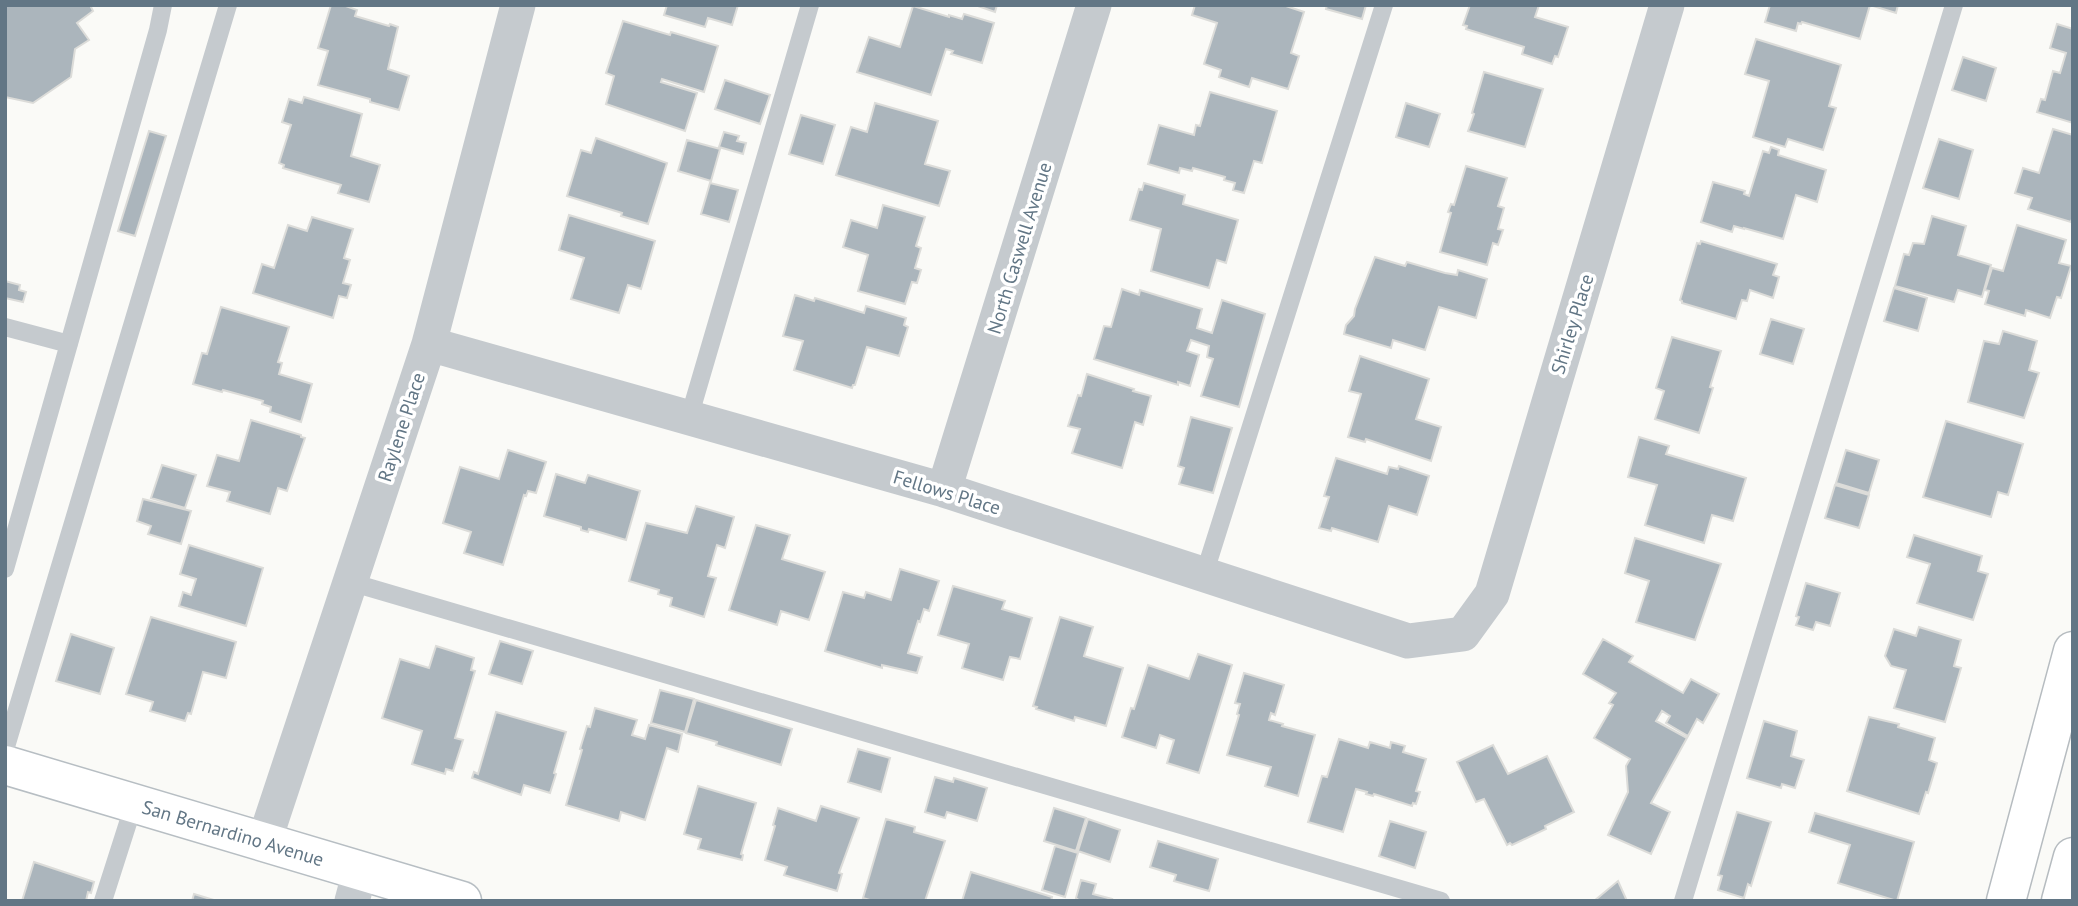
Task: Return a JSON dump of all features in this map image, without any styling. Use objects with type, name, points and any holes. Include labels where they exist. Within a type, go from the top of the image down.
[{"type":"main road","points":[[2006,901],[2073,651]]},
{"type":"main road","name":"San Bernardino Avenue","points":[[5,765],[264,842],[356,886],[462,901]]},
{"type":"main road","points":[[2061,901],[2073,857]]},
{"type":"street","name":"Raylene Place","points":[[264,842],[429,344],[518,5]]},
{"type":"street","name":"North Caswell Avenue","points":[[944,490],[1094,5]]},
{"type":"street","name":"Shirley Place","points":[[1463,634],[1492,594],[1667,5]]},
{"type":"street","name":"Fellows Place","points":[[429,344],[944,490],[1408,641],[1463,634]]},
{"type":"lane","points":[[5,569],[13,514],[69,344],[163,5]]},
{"type":"lane","points":[[5,750],[229,5]]},
{"type":"lane","points":[[689,418],[810,5]]},
{"type":"lane","points":[[1204,575],[1384,5]]},
{"type":"lane","points":[[1683,901],[1954,5]]},
{"type":"lane","points":[[5,327],[69,344]]},
{"type":"lane","points":[[350,582],[1441,901]]},
{"type":"lane","points":[[103,901],[134,804]]},
{"type":"building","points":[[5,5],[90,5],[93,11],[77,23],[89,40],[75,49],[71,77],[33,103],[5,97]]},
{"type":"building","points":[[331,5],[343,5],[357,10],[355,16],[398,27],[388,69],[409,76],[399,110],[318,85],[328,51],[318,48]]},
{"type":"building","points":[[667,5],[738,5],[732,25],[708,18],[705,27],[664,15]]},
{"type":"building","points":[[975,5],[997,5],[995,12]]},
{"type":"building","points":[[1195,5],[1283,5],[1304,12],[1291,53],[1299,56],[1288,89],[1252,78],[1249,87],[1219,77],[1221,70],[1204,64],[1217,23],[1192,15]]},
{"type":"building","points":[[1327,5],[1366,5],[1362,19],[1326,9]]},
{"type":"building","points":[[1470,5],[1539,5],[1535,17],[1568,27],[1558,57],[1555,56],[1552,64],[1522,54],[1524,47],[1466,29],[1467,26],[1463,25]]},
{"type":"building","points":[[1770,5],[1870,5],[1860,39],[1802,22],[1798,23],[1796,31],[1765,22]]},
{"type":"building","points":[[1870,5],[1898,5],[1896,13]]},
{"type":"building","points":[[913,6],[949,17],[962,19],[964,14],[994,23],[982,63],[951,54],[953,51],[946,49],[931,95],[857,72],[869,37],[900,47]]},
{"type":"building","points":[[623,21],[718,46],[704,92],[662,79],[661,82],[697,93],[685,131],[606,104],[614,76],[606,73]]},
{"type":"building","points":[[2057,24],[2073,29],[2073,123],[2037,112],[2041,99],[2045,100],[2053,71],[2060,73],[2066,53],[2050,48]]},
{"type":"building","points":[[1756,39],[1841,65],[1829,106],[1836,108],[1823,150],[1788,139],[1785,147],[1753,137],[1769,81],[1745,74]]},
{"type":"building","points":[[1963,57],[1996,68],[1986,101],[1952,90]]},
{"type":"building","points":[[1484,72],[1543,89],[1525,147],[1468,131]]},
{"type":"building","points":[[725,80],[770,95],[760,124],[715,109]]},
{"type":"building","points":[[1210,92],[1277,111],[1262,163],[1254,161],[1244,193],[1233,190],[1235,183],[1224,180],[1225,177],[1193,168],[1192,171],[1180,168],[1179,173],[1148,164],[1159,125],[1194,135],[1196,125],[1200,126]]},
{"type":"building","points":[[304,97],[362,114],[351,156],[380,165],[369,202],[338,193],[341,185],[283,168],[284,165],[279,163],[291,125],[282,122],[289,99],[302,103]]},
{"type":"building","points":[[875,103],[938,121],[925,164],[950,171],[939,206],[836,175],[851,127],[867,132]]},
{"type":"building","points":[[1406,103],[1440,114],[1429,147],[1396,137]]},
{"type":"building","points":[[801,115],[835,125],[823,164],[789,154]]},
{"type":"building","points":[[2053,129],[2073,135],[2071,222],[2028,209],[2032,198],[2015,193],[2023,168],[2039,173]]},
{"type":"building","points":[[149,131],[166,136],[135,236],[118,231]]},
{"type":"building","points":[[724,132],[739,136],[737,141],[746,143],[743,154],[719,147]]},
{"type":"building","points":[[596,138],[667,163],[648,224],[567,196],[581,150],[591,153]]},
{"type":"building","points":[[1939,139],[1973,150],[1959,199],[1923,188]]},
{"type":"building","points":[[687,140],[720,149],[711,181],[678,171]]},
{"type":"building","points":[[1771,147],[1779,150],[1778,155],[1826,170],[1817,202],[1796,195],[1783,239],[1734,226],[1732,232],[1701,222],[1713,182],[1745,191],[1744,194],[1749,196],[1763,151],[1769,153]]},
{"type":"building","points":[[1466,166],[1507,178],[1498,206],[1504,208],[1498,229],[1503,230],[1498,245],[1493,243],[1487,265],[1440,252],[1451,213],[1448,212],[1451,204],[1454,205]]},
{"type":"building","points":[[710,183],[738,190],[729,222],[701,214]]},
{"type":"building","points":[[1144,183],[1185,195],[1183,204],[1238,220],[1226,263],[1217,260],[1209,288],[1151,271],[1161,229],[1130,220],[1139,189],[1142,190]]},
{"type":"building","points":[[883,205],[925,217],[916,246],[921,248],[915,268],[921,270],[917,283],[912,282],[905,304],[858,291],[868,255],[843,247],[851,220],[877,228]]},
{"type":"building","points":[[569,215],[655,241],[641,289],[628,285],[619,313],[571,299],[584,258],[559,250]]},
{"type":"building","points":[[1932,216],[1966,226],[1958,255],[1991,265],[1982,297],[1958,290],[1954,302],[1895,286],[1904,254],[1909,255],[1913,243],[1924,244]]},
{"type":"building","points":[[312,217],[353,229],[344,258],[350,260],[343,283],[351,285],[347,298],[339,296],[333,318],[253,293],[262,264],[274,268],[288,225],[307,231]]},
{"type":"building","points":[[2017,225],[2066,240],[2059,263],[2071,266],[2061,298],[2057,297],[2050,318],[2026,310],[2025,316],[1985,304],[1989,291],[1985,290],[1992,268],[2003,271]]},
{"type":"building","points":[[1701,241],[1777,264],[1773,275],[1779,277],[1773,298],[1750,290],[1747,301],[1742,300],[1736,319],[1682,303],[1680,300],[1697,243],[1700,244]]},
{"type":"building","points":[[1375,257],[1405,266],[1407,262],[1457,275],[1458,270],[1487,279],[1476,318],[1439,307],[1425,350],[1393,340],[1391,348],[1344,334],[1346,325],[1354,316]]},
{"type":"building","points":[[5,281],[20,285],[19,290],[26,292],[23,302],[5,298]]},
{"type":"building","points":[[1894,288],[1927,298],[1918,331],[1884,321]]},
{"type":"building","points":[[1122,289],[1139,295],[1140,290],[1202,309],[1197,328],[1212,333],[1222,300],[1265,314],[1239,407],[1201,396],[1213,359],[1207,357],[1209,346],[1191,340],[1187,351],[1199,355],[1190,386],[1178,382],[1178,385],[1094,359],[1104,326],[1111,327]]},
{"type":"building","points":[[795,295],[814,301],[815,298],[864,313],[866,306],[906,318],[904,325],[908,327],[899,356],[867,347],[852,388],[794,370],[803,341],[783,336]]},
{"type":"building","points":[[221,307],[289,327],[278,362],[282,363],[279,374],[312,384],[301,422],[270,412],[271,407],[262,404],[263,401],[193,384],[202,353],[207,354]]},
{"type":"building","points":[[1771,319],[1804,329],[1793,364],[1760,354]]},
{"type":"building","points":[[2003,331],[2037,341],[2029,370],[2039,373],[2024,418],[1968,402],[1984,341],[1999,344]]},
{"type":"building","points":[[1672,337],[1721,351],[1699,433],[1655,419],[1664,391],[1656,388]]},
{"type":"building","points":[[1360,356],[1429,379],[1416,419],[1441,427],[1431,461],[1366,439],[1365,442],[1348,437],[1361,394],[1349,391]]},
{"type":"building","points":[[1087,374],[1151,396],[1143,425],[1135,422],[1122,468],[1072,453],[1080,429],[1068,426]]},
{"type":"building","points":[[1191,417],[1232,428],[1213,493],[1179,484],[1184,468],[1178,466]]},
{"type":"building","points":[[251,420],[305,438],[287,491],[278,488],[270,514],[227,501],[230,492],[207,486],[217,455],[239,461]]},
{"type":"building","points":[[1946,421],[2023,444],[2008,495],[1998,492],[1991,517],[1923,497]]},
{"type":"building","points":[[1639,437],[1669,446],[1666,454],[1746,478],[1733,521],[1712,515],[1704,543],[1645,525],[1657,485],[1628,477]]},
{"type":"building","points":[[508,450],[546,462],[536,493],[528,491],[526,496],[524,495],[503,565],[464,553],[471,532],[443,523],[460,467],[499,479]]},
{"type":"building","points":[[1846,450],[1879,460],[1869,493],[1836,483]]},
{"type":"building","points":[[1336,458],[1387,474],[1389,467],[1398,469],[1399,466],[1429,476],[1417,515],[1389,506],[1378,542],[1332,528],[1331,531],[1319,528],[1329,497],[1324,496]]},
{"type":"building","points":[[162,465],[196,475],[185,508],[151,498]]},
{"type":"building","points":[[556,474],[585,483],[588,475],[640,491],[626,540],[589,529],[588,532],[581,530],[581,527],[544,516]]},
{"type":"building","points":[[1835,485],[1869,495],[1859,528],[1825,518]]},
{"type":"building","points":[[143,499],[191,511],[181,544],[148,534],[151,526],[137,521]]},
{"type":"building","points":[[696,506],[734,517],[725,548],[717,545],[708,576],[716,578],[704,617],[670,606],[672,598],[658,594],[659,590],[629,581],[646,523],[687,533]]},
{"type":"building","points":[[756,525],[790,535],[782,559],[825,572],[809,620],[781,611],[777,625],[729,610]]},
{"type":"building","points":[[1914,535],[1982,556],[1978,571],[1988,574],[1973,620],[1917,603],[1930,564],[1907,557]]},
{"type":"building","points":[[1635,538],[1721,564],[1695,640],[1636,622],[1649,581],[1625,573]]},
{"type":"building","points":[[189,545],[263,568],[246,626],[179,606],[183,592],[191,595],[196,579],[180,574]]},
{"type":"building","points":[[900,569],[939,581],[929,611],[924,609],[920,622],[918,621],[908,653],[922,657],[917,673],[882,665],[882,668],[825,651],[843,592],[864,598],[866,592],[891,600]]},
{"type":"building","points":[[1806,583],[1840,593],[1830,626],[1816,622],[1813,630],[1796,625]]},
{"type":"building","points":[[953,586],[1005,601],[1002,609],[1032,618],[1020,659],[1010,657],[1003,680],[962,668],[969,644],[938,635]]},
{"type":"building","points":[[151,617],[236,642],[226,678],[203,672],[191,714],[188,713],[185,721],[150,711],[153,702],[126,694]]},
{"type":"building","points":[[1060,617],[1093,627],[1084,656],[1123,668],[1106,726],[1075,717],[1074,721],[1033,706]]},
{"type":"building","points":[[1919,627],[1961,640],[1954,666],[1961,668],[1945,722],[1894,708],[1906,670],[1891,666],[1885,656],[1894,629],[1916,636]]},
{"type":"building","points":[[71,634],[114,648],[100,694],[56,681]]},
{"type":"building","points":[[1603,639],[1633,656],[1629,662],[1683,693],[1691,679],[1719,694],[1703,723],[1697,719],[1688,736],[1666,723],[1670,716],[1662,711],[1656,721],[1687,738],[1651,803],[1670,812],[1651,854],[1608,835],[1628,792],[1626,766],[1630,759],[1594,738],[1613,705],[1609,703],[1616,693],[1583,674]]},
{"type":"building","points":[[500,641],[533,651],[522,684],[489,674]]},
{"type":"building","points":[[436,646],[474,658],[471,670],[475,671],[455,738],[463,740],[453,771],[446,769],[445,774],[412,764],[422,731],[382,718],[400,659],[429,668]]},
{"type":"building","points":[[1198,654],[1232,665],[1199,773],[1167,763],[1174,740],[1160,735],[1156,748],[1122,737],[1148,665],[1189,679]]},
{"type":"building","points":[[1244,673],[1284,685],[1275,715],[1271,713],[1269,720],[1315,735],[1298,796],[1265,786],[1271,767],[1227,755],[1239,715],[1240,704],[1235,703]]},
{"type":"building","points":[[660,690],[694,699],[685,732],[651,723]]},
{"type":"building","points":[[696,700],[792,729],[781,765],[686,733]]},
{"type":"building","points":[[595,708],[637,720],[632,735],[645,739],[649,725],[682,734],[678,752],[667,748],[645,820],[621,812],[619,821],[566,805],[582,750],[580,749]]},
{"type":"building","points":[[496,712],[566,732],[550,793],[524,785],[521,795],[472,778],[474,772],[478,774]]},
{"type":"building","points":[[1869,717],[1899,724],[1898,727],[1935,738],[1929,760],[1937,763],[1919,814],[1847,791]]},
{"type":"building","points":[[1764,721],[1797,731],[1791,756],[1804,760],[1795,788],[1782,784],[1781,788],[1747,778]]},
{"type":"building","points":[[1339,739],[1368,748],[1370,742],[1390,748],[1391,742],[1405,746],[1403,752],[1426,759],[1416,791],[1420,792],[1416,804],[1413,803],[1412,806],[1356,789],[1343,832],[1308,822],[1322,776],[1327,777]]},
{"type":"building","points":[[1493,745],[1508,774],[1547,756],[1574,812],[1545,826],[1546,829],[1507,845],[1484,799],[1476,802],[1457,762]]},
{"type":"building","points":[[858,749],[890,758],[881,792],[848,782]]},
{"type":"building","points":[[935,777],[953,782],[954,778],[987,788],[977,821],[947,812],[945,818],[925,812]]},
{"type":"building","points":[[698,786],[756,803],[741,854],[742,860],[698,849],[701,839],[684,834]]},
{"type":"building","points":[[821,806],[859,818],[839,873],[842,874],[837,891],[784,875],[787,867],[765,860],[778,808],[816,821]]},
{"type":"building","points":[[1054,808],[1086,818],[1076,851],[1044,841]]},
{"type":"building","points":[[1737,812],[1771,822],[1751,886],[1748,884],[1744,898],[1718,890],[1722,876],[1718,875]]},
{"type":"building","points":[[1815,813],[1914,842],[1897,901],[1838,883],[1850,845],[1809,832]]},
{"type":"building","points":[[886,819],[915,827],[914,832],[945,841],[925,901],[873,901],[863,898]]},
{"type":"building","points":[[1088,819],[1120,830],[1110,862],[1078,851]]},
{"type":"building","points":[[1390,821],[1426,832],[1415,868],[1379,856]]},
{"type":"building","points":[[1158,841],[1218,859],[1209,891],[1174,881],[1176,875],[1150,867]]},
{"type":"building","points":[[1055,846],[1078,853],[1065,897],[1042,890]]},
{"type":"building","points":[[34,862],[94,882],[86,901],[22,901]]},
{"type":"building","points":[[971,872],[1052,897],[1051,901],[962,901]]},
{"type":"building","points":[[1081,880],[1096,884],[1093,894],[1112,899],[1111,901],[1080,901],[1076,898]]},
{"type":"building","points":[[1618,881],[1627,901],[1594,901]]},
{"type":"building","points":[[194,894],[217,901],[192,901]]}]
